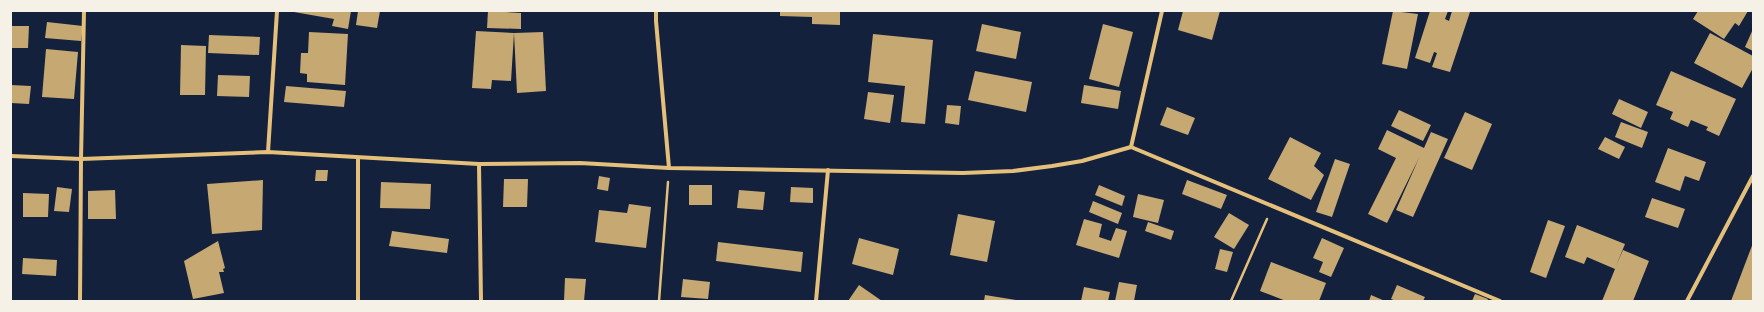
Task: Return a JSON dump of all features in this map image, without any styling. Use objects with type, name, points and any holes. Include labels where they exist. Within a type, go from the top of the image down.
[{"type":"street","points":[[80,301],[84,11]]},
{"type":"street","points":[[268,152],[277,11]]},
{"type":"street","points":[[656,11],[669,168]]},
{"type":"street","points":[[1131,147],[1162,11]]},
{"type":"street","points":[[11,156],[81,159],[268,152],[479,164],[580,162],[669,168],[963,173],[1013,171],[1082,161],[1131,147],[1500,301]]},
{"type":"street","points":[[358,158],[358,301]]},
{"type":"street","points":[[479,164],[481,301]]},
{"type":"street","points":[[816,301],[828,170]]},
{"type":"street","points":[[1687,301],[1753,176]]},
{"type":"path","points":[[659,301],[669,168]]},
{"type":"path","points":[[1232,301],[1273,206]]},
{"type":"building","points":[[294,11],[351,11],[348,29],[332,26],[334,19]]},
{"type":"building","points":[[358,11],[380,11],[377,28],[356,25]]},
{"type":"building","points":[[488,11],[521,13],[521,29],[487,28]]},
{"type":"building","points":[[780,11],[840,11],[840,25],[812,24],[812,17],[780,16]]},
{"type":"building","points":[[1183,11],[1220,11],[1212,40],[1178,30]]},
{"type":"building","points":[[1393,11],[1418,14],[1407,69],[1382,64]]},
{"type":"building","points":[[1430,11],[1448,11],[1445,19],[1449,21],[1452,11],[1470,12],[1450,72],[1432,67],[1437,53],[1434,52],[1430,63],[1415,58]]},
{"type":"building","points":[[1698,11],[1748,11],[1739,26],[1735,23],[1724,39],[1693,19]]},
{"type":"building","points":[[47,22],[83,26],[81,41],[45,38]]},
{"type":"building","points":[[982,24],[1021,32],[1016,59],[976,51]]},
{"type":"building","points":[[1103,24],[1133,32],[1119,87],[1089,79]]},
{"type":"building","points":[[11,26],[29,26],[28,48],[11,48]]},
{"type":"building","points":[[1753,29],[1753,51],[1745,47]]},
{"type":"building","points":[[476,31],[514,33],[511,81],[492,80],[491,89],[472,88]]},
{"type":"building","points":[[309,32],[348,34],[345,85],[307,82],[307,74],[300,73],[301,53],[308,53]]},
{"type":"building","points":[[543,32],[546,91],[517,93],[514,33]]},
{"type":"building","points":[[1710,33],[1753,56],[1753,68],[1742,88],[1694,63]]},
{"type":"building","points":[[873,34],[933,40],[925,124],[901,122],[905,86],[868,82]]},
{"type":"building","points":[[209,35],[260,37],[259,55],[208,53]]},
{"type":"building","points":[[181,45],[206,46],[205,95],[180,95]]},
{"type":"building","points":[[46,49],[78,52],[74,99],[42,97]]},
{"type":"building","points":[[975,71],[1032,82],[1026,112],[968,100]]},
{"type":"building","points":[[1671,71],[1736,99],[1719,136],[1706,130],[1708,127],[1691,120],[1688,127],[1670,119],[1673,112],[1656,105]]},
{"type":"building","points":[[218,75],[250,76],[249,97],[217,96]]},
{"type":"building","points":[[11,85],[31,86],[29,104],[11,103]]},
{"type":"building","points":[[1084,85],[1121,91],[1118,109],[1081,103]]},
{"type":"building","points":[[286,86],[346,91],[344,107],[284,102]]},
{"type":"building","points":[[868,92],[894,95],[890,123],[864,119]]},
{"type":"building","points":[[1619,99],[1648,112],[1641,128],[1612,114]]},
{"type":"building","points":[[947,105],[961,106],[959,125],[945,123]]},
{"type":"building","points":[[1167,107],[1195,118],[1188,135],[1160,125]]},
{"type":"building","points":[[1399,110],[1431,125],[1423,141],[1391,126]]},
{"type":"building","points":[[1465,112],[1492,124],[1472,170],[1444,158]]},
{"type":"building","points":[[1621,122],[1648,132],[1642,148],[1615,137]]},
{"type":"building","points":[[1387,130],[1424,148],[1431,132],[1448,139],[1413,217],[1396,210],[1419,158],[1387,223],[1368,214],[1396,158],[1378,149]]},
{"type":"building","points":[[1290,137],[1321,153],[1314,166],[1324,175],[1311,200],[1268,179]]},
{"type":"building","points":[[1605,137],[1625,147],[1619,159],[1598,149]]},
{"type":"building","points":[[1668,148],[1706,162],[1699,181],[1685,176],[1680,191],[1655,182]]},
{"type":"building","points":[[1335,159],[1350,164],[1332,217],[1316,212]]},
{"type":"building","points":[[316,170],[328,170],[327,181],[315,181]]},
{"type":"building","points":[[599,176],[610,178],[608,191],[597,189]]},
{"type":"building","points":[[504,179],[528,179],[527,207],[503,207]]},
{"type":"building","points":[[263,180],[262,230],[212,234],[207,184]]},
{"type":"building","points":[[1187,180],[1227,195],[1221,209],[1182,194]]},
{"type":"building","points":[[381,182],[431,184],[430,209],[380,208]]},
{"type":"building","points":[[689,185],[712,185],[712,205],[689,205]]},
{"type":"building","points":[[1099,185],[1125,196],[1122,206],[1095,195]]},
{"type":"building","points":[[57,187],[72,189],[69,212],[54,211]]},
{"type":"building","points":[[791,187],[813,188],[813,203],[790,202]]},
{"type":"building","points":[[115,190],[116,219],[88,219],[88,191]]},
{"type":"building","points":[[739,190],[765,192],[763,210],[737,208]]},
{"type":"building","points":[[23,193],[49,194],[48,217],[23,217]]},
{"type":"building","points":[[1138,194],[1164,200],[1158,223],[1133,217]]},
{"type":"building","points":[[1652,198],[1685,209],[1678,228],[1645,217]]},
{"type":"building","points":[[1093,201],[1122,213],[1118,224],[1089,212]]},
{"type":"building","points":[[629,204],[651,207],[646,248],[595,242],[599,210],[627,213]]},
{"type":"building","points":[[1229,213],[1249,225],[1234,249],[1214,237]]},
{"type":"building","points":[[958,214],[995,221],[987,262],[950,255]]},
{"type":"building","points":[[1084,219],[1102,224],[1099,237],[1111,241],[1116,228],[1127,231],[1119,258],[1076,245]]},
{"type":"building","points":[[1548,220],[1565,226],[1546,278],[1530,272]]},
{"type":"building","points":[[1148,222],[1174,231],[1171,240],[1145,231]]},
{"type":"building","points":[[1577,225],[1625,244],[1616,266],[1623,250],[1649,261],[1633,301],[1602,301],[1615,269],[1587,257],[1584,264],[1565,257]]},
{"type":"building","points":[[392,231],[449,239],[447,253],[389,246]]},
{"type":"building","points":[[859,238],[899,249],[893,275],[852,264]]},
{"type":"building","points":[[1322,238],[1344,248],[1331,277],[1319,272],[1323,262],[1313,258]]},
{"type":"building","points":[[218,241],[225,268],[223,269],[224,272],[219,272],[224,293],[193,299],[184,261]]},
{"type":"building","points":[[718,242],[803,252],[801,272],[716,261]]},
{"type":"building","points":[[1753,243],[1753,301],[1731,301]]},
{"type":"building","points":[[1220,249],[1233,252],[1227,272],[1215,269]]},
{"type":"building","points":[[23,258],[57,260],[56,276],[22,274]]},
{"type":"building","points":[[1271,262],[1326,283],[1319,301],[1286,301],[1260,291]]},
{"type":"building","points":[[565,278],[586,279],[584,301],[564,301]]},
{"type":"building","points":[[683,279],[710,282],[708,299],[681,297]]},
{"type":"building","points":[[1119,282],[1137,285],[1134,301],[1115,301]]},
{"type":"building","points":[[859,285],[882,301],[848,301]]},
{"type":"building","points":[[1397,285],[1425,297],[1423,301],[1396,301],[1391,299]]},
{"type":"building","points":[[1084,287],[1110,292],[1108,301],[1081,301]]},
{"type":"building","points":[[1475,294],[1488,299],[1487,301],[1472,301]]},
{"type":"building","points":[[985,295],[1016,300],[1016,301],[984,301]]},
{"type":"building","points":[[1371,295],[1385,301],[1369,301]]}]
